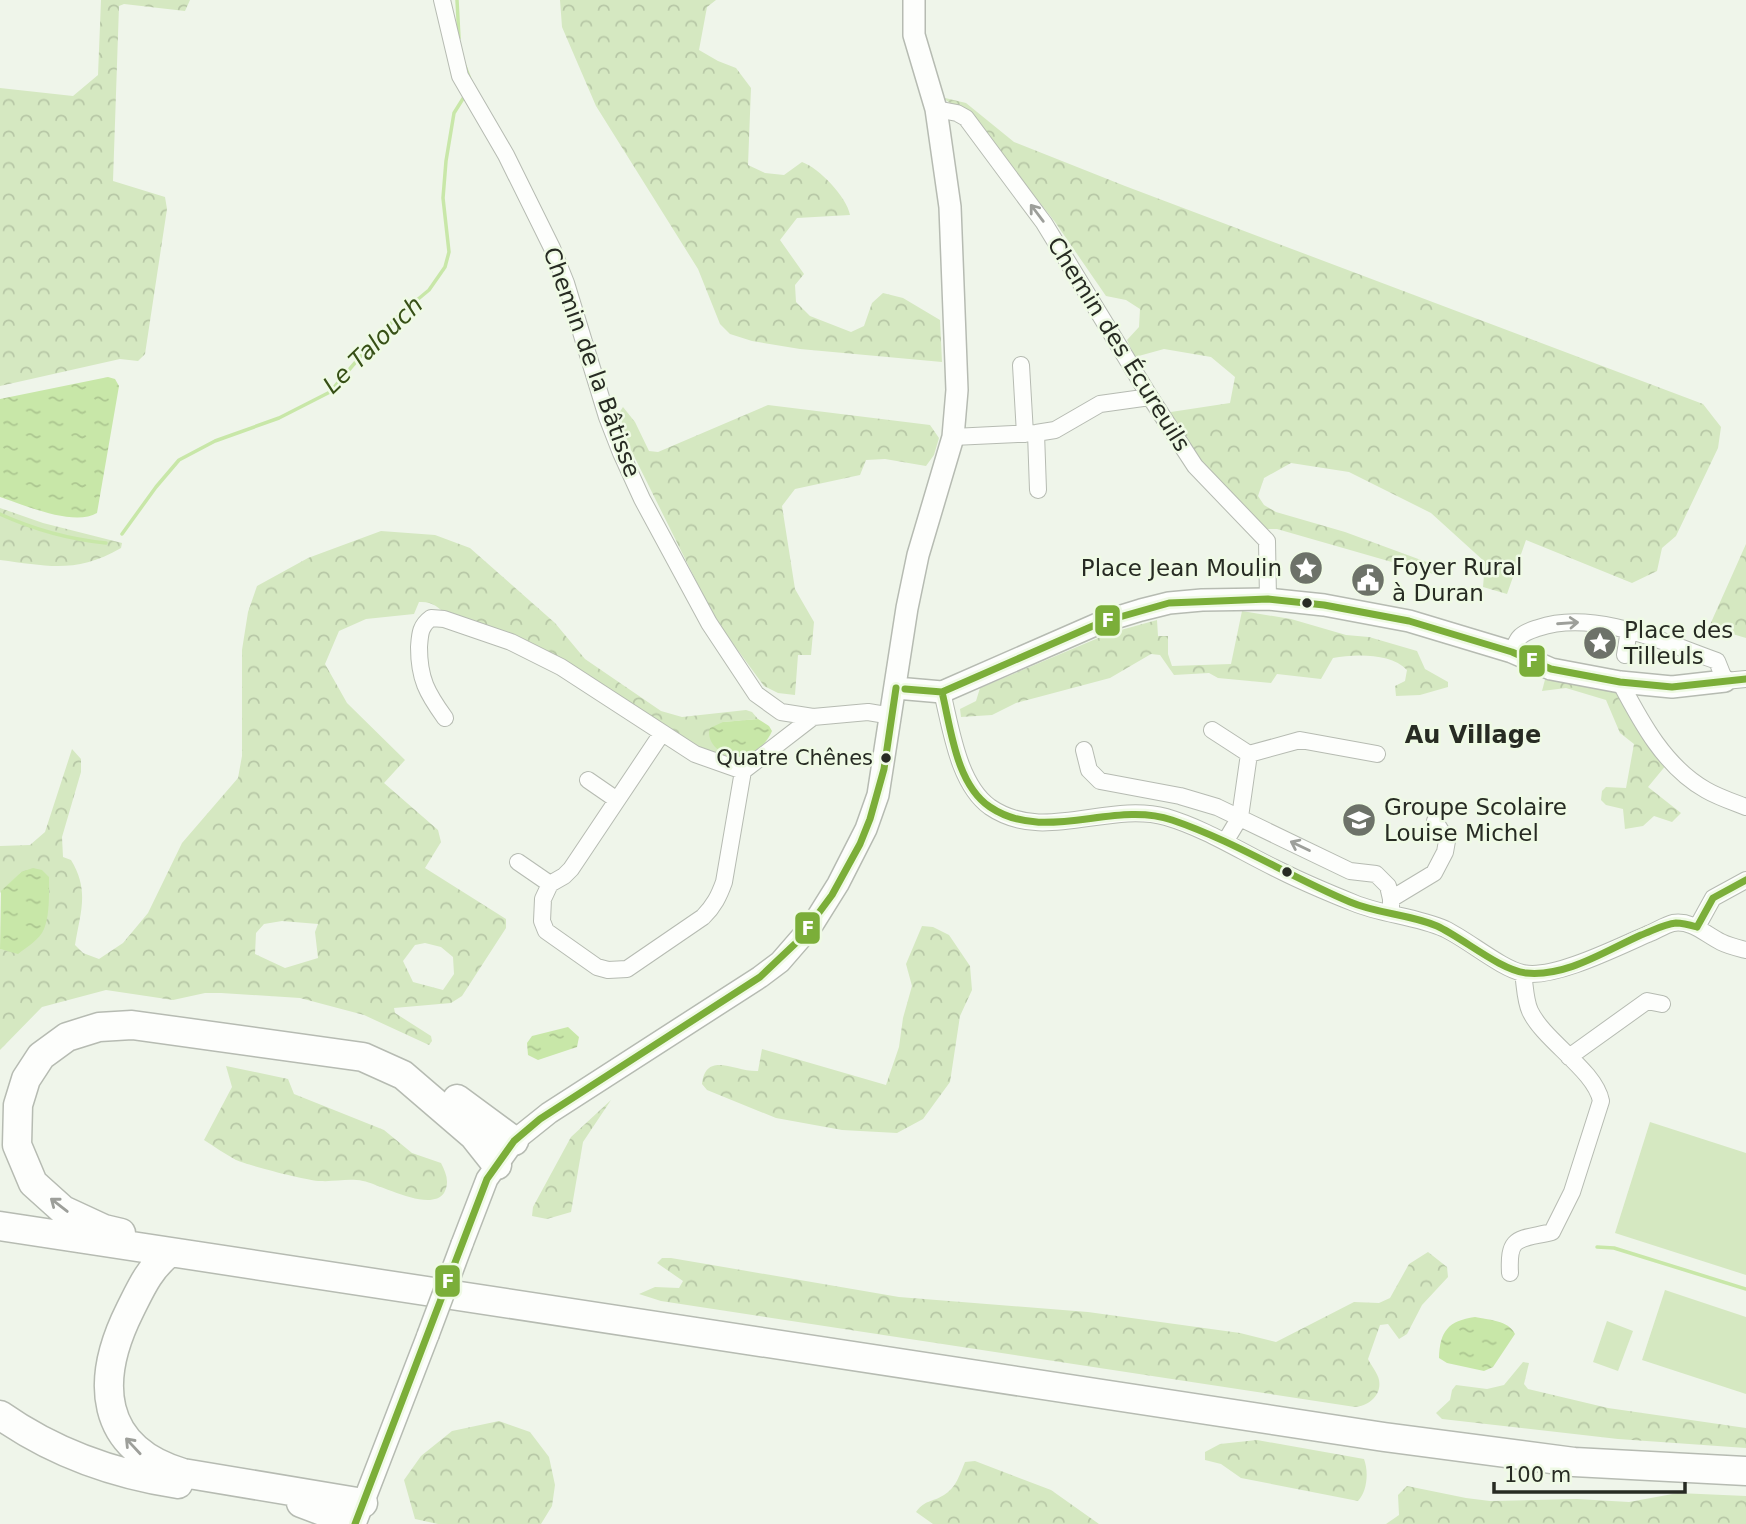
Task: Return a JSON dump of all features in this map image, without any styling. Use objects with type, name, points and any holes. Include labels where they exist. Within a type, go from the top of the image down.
[{"type":"highway","points":[[0,1099],[37,1046],[59,1026],[86,1016],[123,1011],[353,1042],[373,1048],[413,1067],[514,1141]]},
{"type":"highway","points":[[179,1255],[168,1243],[104,1229],[63,1210],[33,1182],[16,1145],[18,1104],[26,1079],[41,1056],[67,1037],[99,1027],[132,1025],[363,1057],[403,1075],[474,1136],[497,1165]]},
{"type":"highway","points":[[0,1226],[1384,1437],[1574,1462],[1746,1471]]},
{"type":"highway","points":[[179,1255],[151,1269],[116,1340],[110,1360],[109,1394],[120,1430],[141,1455],[160,1466],[354,1517]]},
{"type":"highway","points":[[0,1415],[49,1445],[94,1465],[138,1477],[302,1503],[354,1517]]},
{"type":"street","name":"Chemin de la Bâtisse","points":[[442,0],[460,76],[506,155],[552,248],[566,283],[607,417],[642,499],[709,624],[756,694],[781,712],[813,717],[868,712],[892,716]]},
{"type":"street","points":[[354,1517],[488,1179],[514,1141],[549,1113],[780,962],[838,884],[866,829],[878,795],[907,608],[918,555],[953,438],[957,390],[950,207],[936,109],[914,35],[914,0]]},
{"type":"street","name":"Chemin des Écureuils","points":[[936,109],[967,118],[1044,223],[1195,466],[1267,541],[1268,599]]},
{"type":"street","points":[[1021,365],[1038,490]]},
{"type":"street","points":[[953,438],[1031,434],[1055,430],[1100,404],[1150,397]]},
{"type":"street","points":[[895,688],[942,692],[1102,622],[1170,603],[1268,599],[1390,617],[1511,652],[1551,669],[1619,682],[1672,687],[1735,680]]},
{"type":"street","points":[[445,718],[429,696],[419,666],[419,634],[423,624],[431,618],[444,619],[511,642],[561,667],[703,758],[743,771]]},
{"type":"street","points":[[1511,652],[1520,637],[1542,626],[1576,622],[1629,630],[1675,645],[1717,661],[1735,680]]},
{"type":"street","points":[[1625,655],[1629,630]]},
{"type":"street","points":[[1619,682],[1645,729],[1684,774],[1706,790],[1746,807]]},
{"type":"street","points":[[942,692],[964,774],[975,792],[1006,816],[1053,824],[1117,813],[1142,812],[1167,818],[1225,842],[1281,872],[1343,898],[1391,906],[1431,923],[1523,973],[1559,970],[1579,964],[1672,923],[1697,927],[1719,942],[1746,950]]},
{"type":"street","points":[[663,733],[571,869],[550,884],[541,909],[546,931],[597,967],[608,970],[627,969],[703,917],[718,898],[724,882],[743,771],[813,717]]},
{"type":"street","points":[[1212,730],[1249,754],[1300,740],[1377,754]]},
{"type":"street","points":[[1084,750],[1089,770],[1100,781],[1180,796],[1217,807],[1350,871],[1376,874],[1388,886],[1391,906]]},
{"type":"street","points":[[1225,842],[1240,817],[1249,754]]},
{"type":"street","points":[[587,780],[617,800]]},
{"type":"street","points":[[1391,906],[1438,868],[1447,841],[1435,821]]},
{"type":"street","points":[[518,862],[550,884]]},
{"type":"street","points":[[1697,927],[1713,898],[1746,880]]},
{"type":"street","points":[[1510,1273],[1509,1251],[1512,1245],[1519,1240],[1552,1231],[1572,1192],[1600,1106],[1600,1096],[1595,1086],[1530,1012],[1523,973]]},
{"type":"street","points":[[1569,1057],[1647,1001],[1662,1004]]},
{"type":"green space","points":[[101,0],[190,0],[185,11],[124,4],[119,6],[113,181],[165,197],[167,209],[145,354],[138,361],[120,359],[0,386],[0,88],[73,96],[98,75]]},
{"type":"green space","points":[[560,0],[716,0],[707,7],[699,50],[736,68],[751,88],[748,165],[765,173],[784,175],[802,162],[809,165],[838,192],[850,215],[797,218],[780,240],[804,274],[795,285],[796,302],[810,316],[851,332],[864,326],[872,303],[883,293],[903,298],[940,320],[942,362],[800,349],[752,341],[730,334],[720,324],[698,269],[596,106],[562,27]]},
{"type":"green space","points":[[941,97],[966,103],[1014,142],[1703,404],[1721,427],[1718,448],[1676,536],[1662,548],[1657,571],[1632,583],[1526,540],[1507,594],[1483,587],[1485,562],[1431,513],[1349,472],[1291,463],[1264,478],[1258,496],[1264,505],[1276,512],[1345,532],[1440,567],[1444,577],[1277,529],[1249,529],[1189,471],[1151,415],[1230,403],[1235,377],[1211,357],[1164,349],[1135,357],[1127,340],[1139,327],[1140,309],[1126,300],[1106,296],[1055,222],[973,118]]},
{"type":"green space","points":[[768,405],[930,425],[939,438],[934,455],[926,466],[885,459],[866,460],[860,475],[795,489],[782,506],[795,589],[814,622],[811,655],[798,655],[795,695],[778,693],[764,686],[715,619],[628,444],[619,413],[623,407],[635,422],[649,451],[658,452]]},
{"type":"green space","points":[[0,508],[43,523],[122,543],[121,548],[90,562],[76,565],[48,566],[0,560]]},
{"type":"green space","points":[[381,531],[435,535],[470,548],[555,623],[585,659],[661,711],[682,717],[746,710],[758,719],[723,722],[721,751],[736,757],[717,756],[447,615],[431,604],[419,602],[414,614],[366,619],[339,631],[325,664],[347,703],[405,760],[384,783],[438,830],[441,842],[425,868],[506,919],[506,928],[462,996],[451,1003],[394,1008],[395,1013],[431,1036],[429,1045],[364,1015],[300,998],[205,993],[173,1000],[106,990],[42,1007],[0,1050],[0,949],[19,953],[21,872],[0,893],[0,846],[30,845],[45,832],[72,749],[81,759],[81,772],[62,837],[63,857],[71,860],[77,871],[82,892],[75,945],[83,953],[99,959],[123,943],[148,913],[182,843],[238,778],[242,756],[242,650],[248,612],[257,586],[308,558]],"holes":[[[282,921],[318,924],[315,932],[318,958],[285,968],[255,954],[256,933],[264,924]],[[425,943],[441,947],[453,957],[454,974],[443,990],[413,982],[403,961],[415,945]]]},
{"type":"green space","points":[[1746,544],[1746,638],[1709,627]]},
{"type":"green space","points":[[1242,611],[1291,619],[1417,651],[1425,669],[1448,682],[1448,687],[1420,695],[1396,696],[1395,686],[1405,681],[1407,670],[1392,660],[1372,656],[1333,658],[1321,679],[1277,674],[1271,683],[1218,678],[1209,673],[1174,675],[1160,655],[1151,654],[1110,678],[1016,703],[992,715],[961,717],[960,709],[976,701],[980,688],[1110,633],[1157,620],[1158,636],[1168,636],[1168,654],[1172,666],[1231,664]]},
{"type":"green space","points":[[1547,672],[1618,687],[1667,764],[1648,787],[1681,813],[1672,822],[1654,816],[1643,826],[1625,829],[1623,809],[1606,805],[1601,800],[1602,791],[1606,787],[1626,788],[1634,744],[1620,733],[1606,700],[1566,688],[1542,691]]},
{"type":"green space","points":[[922,926],[933,927],[949,935],[970,966],[972,990],[960,1016],[950,1082],[923,1119],[897,1133],[842,1130],[776,1118],[707,1090],[702,1084],[709,1068],[715,1065],[758,1071],[762,1049],[886,1085],[899,1047],[903,1018],[912,986],[906,964]]},
{"type":"green space","points":[[226,1066],[288,1079],[294,1094],[384,1130],[412,1153],[441,1163],[447,1181],[444,1193],[428,1200],[417,1199],[363,1181],[313,1180],[264,1169],[232,1158],[204,1140],[232,1087]]},
{"type":"green space","points":[[611,1100],[583,1142],[571,1212],[547,1219],[532,1216],[533,1207],[571,1137]]},
{"type":"green space","points":[[1650,1122],[1746,1153],[1746,1275],[1615,1233]]},
{"type":"green space","points":[[1428,1252],[1447,1267],[1448,1277],[1422,1305],[1407,1334],[1399,1339],[1388,1324],[1380,1325],[1368,1359],[1378,1378],[1378,1391],[1365,1405],[1355,1407],[661,1301],[639,1294],[655,1287],[679,1288],[683,1281],[657,1263],[662,1258],[671,1258],[899,1297],[1088,1312],[1240,1333],[1276,1342],[1354,1302],[1379,1303],[1390,1298],[1409,1264]]},
{"type":"green space","points":[[1665,1290],[1746,1317],[1746,1394],[1642,1360]]},
{"type":"green space","points":[[1607,1321],[1633,1331],[1618,1371],[1593,1362]]},
{"type":"green space","points":[[1523,1362],[1529,1363],[1524,1384],[1528,1389],[1608,1408],[1746,1428],[1746,1448],[1618,1439],[1442,1419],[1436,1413],[1450,1400],[1456,1385],[1487,1389],[1504,1385]]},
{"type":"green space","points":[[499,1421],[530,1432],[549,1457],[555,1485],[552,1506],[541,1524],[438,1524],[415,1519],[404,1480],[421,1456],[452,1431]]},
{"type":"green space","points":[[1257,1440],[1364,1459],[1366,1482],[1361,1497],[1358,1501],[1241,1478],[1221,1464],[1205,1460],[1205,1452],[1220,1444]]},
{"type":"green space","points":[[975,1461],[1051,1490],[1099,1524],[933,1524],[916,1512],[926,1503],[952,1489],[965,1462]]},
{"type":"green space","points":[[1407,1486],[1490,1501],[1577,1499],[1629,1502],[1678,1493],[1746,1496],[1746,1524],[1386,1524],[1399,1515],[1398,1495]]},
{"type":"water","points":[[108,377],[115,379],[119,386],[97,513],[76,518],[63,516],[0,497],[0,399]]},
{"type":"water","points":[[758,719],[772,731],[763,745],[748,755],[731,756],[721,752],[712,743],[710,728],[723,722]]},
{"type":"water","points":[[33,868],[42,870],[49,877],[48,910],[44,929],[18,954],[0,949],[1,891],[21,872]]},
{"type":"water","points":[[568,1027],[579,1037],[577,1047],[538,1060],[528,1055],[527,1043],[532,1036]]},
{"type":"water","points":[[1475,1317],[1503,1323],[1515,1334],[1493,1367],[1484,1371],[1447,1363],[1439,1358],[1441,1341],[1447,1329],[1458,1321]]},
{"type":"waterway","name":"Le Talouch","points":[[457,0],[459,38]]},
{"type":"waterway","name":"Le Talouch","points":[[465,66],[471,82]]},
{"type":"waterway","name":"Le Talouch","points":[[122,534],[179,460],[215,441],[279,418],[330,392],[399,315],[429,290],[445,267],[449,252],[443,198],[446,161],[454,113],[464,97]]},
{"type":"waterway","name":"Le Talouch","points":[[0,514],[52,533],[106,543]]},
{"type":"waterway","points":[[1597,1247],[1614,1248],[1746,1289]]},
{"type":"transit line","name":"F","points":[[905,689],[942,692],[1102,622],[1169,603],[1268,599],[1324,605],[1409,621],[1512,652],[1551,669],[1620,682],[1672,687],[1746,679]]},
{"type":"transit line","name":"F","points":[[355,1524],[487,1179],[514,1141],[540,1119],[760,977],[798,941],[832,895],[860,844],[870,819],[884,769],[896,688]]},
{"type":"transit line","name":"F","points":[[942,692],[952,739],[969,785],[990,807],[1011,817],[1033,822],[1126,815],[1149,815],[1172,820],[1218,838],[1350,902],[1437,926],[1493,960],[1526,973],[1571,967],[1667,925],[1679,923],[1697,927]]},
{"type":"transit line","name":"F","points":[[1697,927],[1713,898],[1746,880]]},
{"type":"place","name":"Place Jean Moulin","points":[[1306,568]]},
{"type":"place","name":"Foyer Rural à Duran","points":[[1368,580]]},
{"type":"place","name":"Place des Tilleuls","points":[[1600,643]]},
{"type":"place","name":"Quatre Chênes","points":[[886,758]]},
{"type":"place","name":"Groupe Scolaire Louise Michel","points":[[1359,820]]},
{"type":"district","name":"Au Village","points":[[1473,735]]}]
